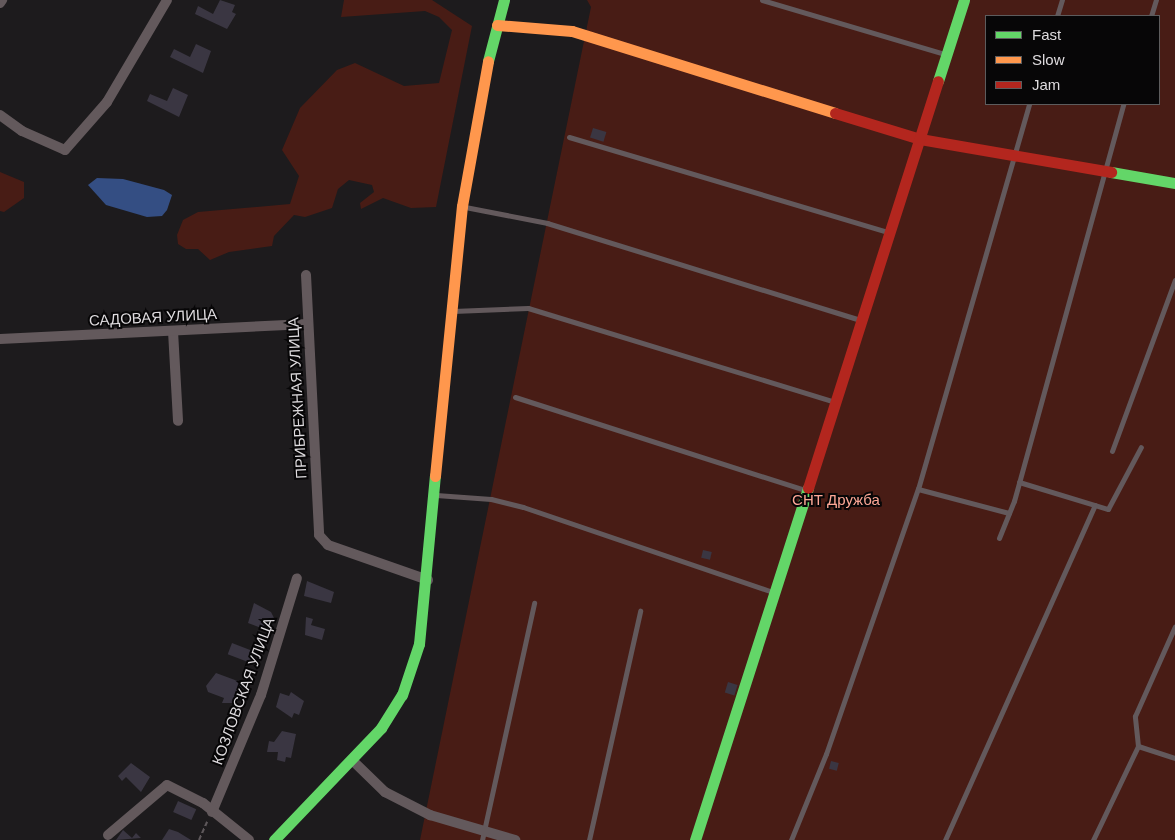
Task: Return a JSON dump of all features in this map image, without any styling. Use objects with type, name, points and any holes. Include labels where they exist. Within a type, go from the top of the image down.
[{"type":"street","points":[[0,115],[22,131],[65,150],[107,102],[167,0]]},
{"type":"street","points":[[274,840],[354,761],[392,712],[408,680],[428,580],[450,312],[462,206],[497,25],[504,0]]},
{"type":"street","points":[[695,840],[810,492],[964,0]]},
{"type":"street","points":[[497,25],[579,32],[920,139],[1012,158],[1175,184]]},
{"type":"street","name":"ПРИБРЕЖНАЯ УЛИЦА","points":[[306,275],[319,535],[328,545],[428,580]]},
{"type":"street","name":"САДОВАЯ УЛИЦА","points":[[0,339],[308,324]]},
{"type":"street","points":[[173,330],[178,421]]},
{"type":"street","name":"КОЗЛОВСКАЯ УЛИЦА","points":[[212,812],[258,704],[297,578]]},
{"type":"street","points":[[354,761],[385,792],[430,815],[484,829],[515,840]]},
{"type":"street","points":[[108,835],[167,784],[212,812],[249,840]]},
{"type":"lane","points":[[762,0],[948,55]]},
{"type":"lane","points":[[1057,15],[1062,0]]},
{"type":"lane","points":[[1151,15],[1156,0]]},
{"type":"lane","points":[[791,840],[826,754],[918,489],[1029,105]]},
{"type":"lane","points":[[999,538],[1019,482],[1100,173],[1123,105]]},
{"type":"lane","points":[[568,137],[890,232]]},
{"type":"lane","points":[[462,206],[547,223],[864,321]]},
{"type":"lane","points":[[1112,451],[1175,280]]},
{"type":"lane","points":[[450,312],[528,308],[838,403]]},
{"type":"lane","points":[[515,397],[810,492]]},
{"type":"lane","points":[[1019,482],[1108,508],[1114,505],[1141,447]]},
{"type":"lane","points":[[918,489],[1009,513]]},
{"type":"lane","points":[[435,495],[491,499],[523,507],[777,594]]},
{"type":"lane","points":[[945,840],[1095,504]]},
{"type":"lane","points":[[482,840],[534,603]]},
{"type":"lane","points":[[589,840],[640,611]]},
{"type":"lane","points":[[1092,840],[1138,746],[1135,716],[1175,626]]},
{"type":"lane","points":[[1138,746],[1175,758]]},
{"type":"path","points":[[200,840],[212,812]]},
{"type":"green space","points":[[344,0],[432,0],[472,26],[436,207],[411,208],[383,198],[361,209],[360,203],[374,192],[372,185],[349,180],[338,189],[332,208],[305,217],[294,215],[274,236],[272,246],[229,252],[210,260],[198,249],[186,249],[178,244],[177,235],[183,220],[198,212],[290,204],[299,176],[282,150],[300,108],[337,70],[355,63],[404,86],[439,83],[452,30],[439,17],[425,11],[341,17]]},
{"type":"green space","name":"СНТ Дружба","points":[[587,0],[1175,0],[1175,840],[420,840],[591,7]]},
{"type":"green space","points":[[0,172],[24,182],[24,198],[4,212],[0,211]]},
{"type":"water","points":[[97,178],[123,179],[164,190],[172,195],[167,210],[162,216],[147,217],[106,205],[88,185]]},
{"type":"building","points":[[220,0],[235,5],[232,12],[236,14],[227,29],[195,14],[198,6],[213,14]]},
{"type":"building","points":[[196,44],[211,51],[203,73],[170,57],[174,49],[190,57]]},
{"type":"building","points":[[173,88],[188,95],[179,117],[147,101],[150,94],[167,101]]},
{"type":"building","points":[[593,128],[606,132],[603,142],[590,138]]},
{"type":"building","points":[[703,550],[712,552],[710,560],[701,558]]},
{"type":"building","points":[[307,581],[334,592],[331,603],[304,596]]},
{"type":"building","points":[[254,603],[271,612],[274,618],[269,631],[248,623]]},
{"type":"building","points":[[306,617],[313,619],[311,625],[325,629],[322,640],[305,635]]},
{"type":"building","points":[[232,643],[261,654],[257,665],[228,654]]},
{"type":"building","points":[[216,673],[243,683],[236,703],[222,703],[224,698],[208,692],[206,686]]},
{"type":"building","points":[[728,682],[738,685],[734,695],[725,693]]},
{"type":"building","points":[[291,692],[304,701],[299,715],[294,713],[292,718],[276,707],[280,693],[289,696]]},
{"type":"building","points":[[282,731],[296,734],[291,758],[286,757],[285,762],[277,760],[278,752],[267,752],[269,741],[274,742]]},
{"type":"building","points":[[831,761],[839,763],[837,771],[829,769]]},
{"type":"building","points":[[131,763],[150,777],[141,792],[126,777],[122,781],[118,776]]},
{"type":"building","points":[[178,801],[196,809],[191,820],[173,812]]},
{"type":"building","points":[[169,829],[178,832],[191,840],[162,840]]},
{"type":"building","points":[[123,830],[132,838],[136,833],[141,838],[116,840]]},
{"type":"traffic: fast","points":[[488,61],[504,0]]},
{"type":"traffic: fast","points":[[938,81],[964,0]]},
{"type":"traffic: fast","points":[[1111,172],[1175,183]]},
{"type":"traffic: fast","points":[[274,840],[381,728],[402,695],[419,644],[435,476]]},
{"type":"traffic: fast","points":[[695,840],[808,488]]},
{"type":"traffic: slow","points":[[497,25],[572,31],[835,113]]},
{"type":"traffic: slow","points":[[435,476],[462,206],[488,61]]},
{"type":"traffic: jam","points":[[808,488],[938,81]]},
{"type":"traffic: jam","points":[[835,113],[920,139],[1111,172]]}]
